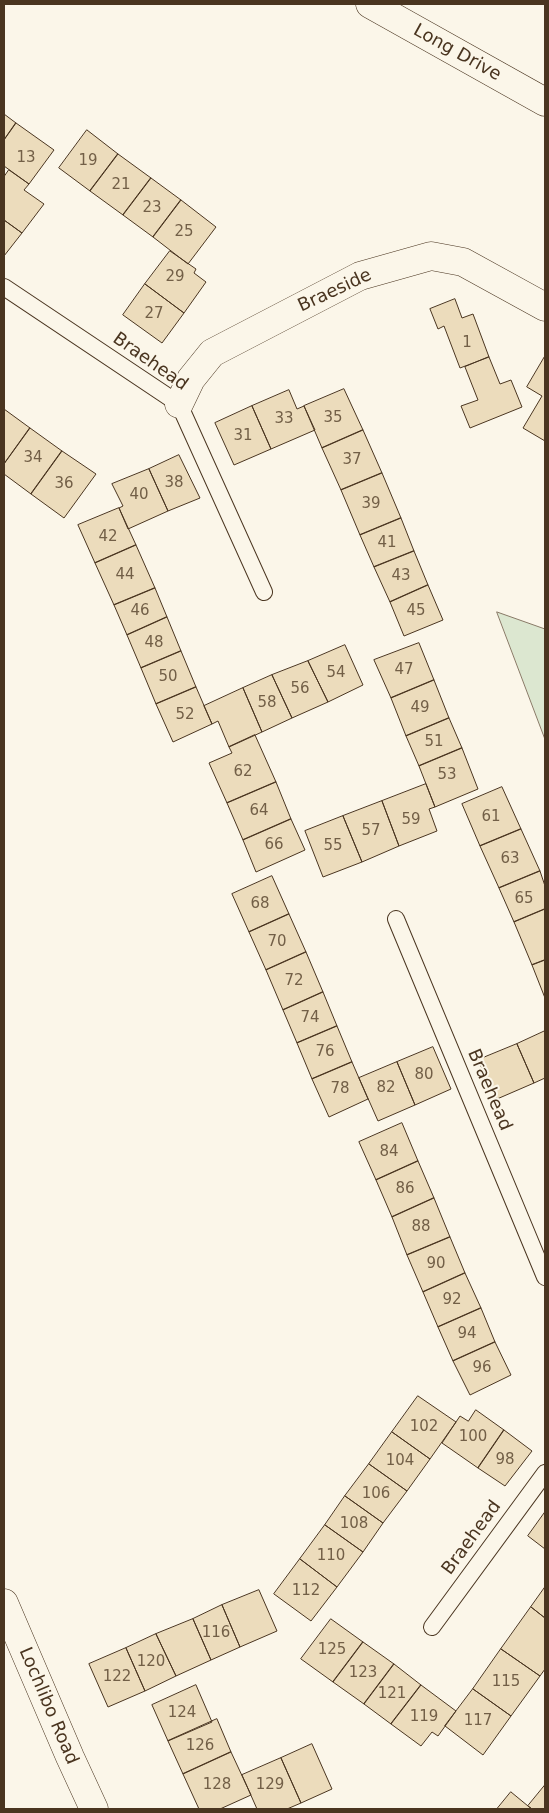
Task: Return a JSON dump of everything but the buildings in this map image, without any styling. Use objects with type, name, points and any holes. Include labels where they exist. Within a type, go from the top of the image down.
[{"type":"street","name":"Long Drive","points":[[370,4],[545,102]]},
{"type":"street","name":"Braeside","points":[[179,404],[191,379],[212,353],[360,276],[431,256],[463,262],[545,307]]},
{"type":"street","name":"Lochlibo Road","points":[[4,1603],[94,1809]]},
{"type":"lane","name":"Braehead","points":[[4,287],[179,404],[264,592]]},
{"type":"lane","name":"Braehead","points":[[396,919],[545,1277]]},
{"type":"lane","name":"Braehead","points":[[432,1627],[545,1472]]},
{"type":"green space","points":[[497,612],[545,629],[545,739]]}]
